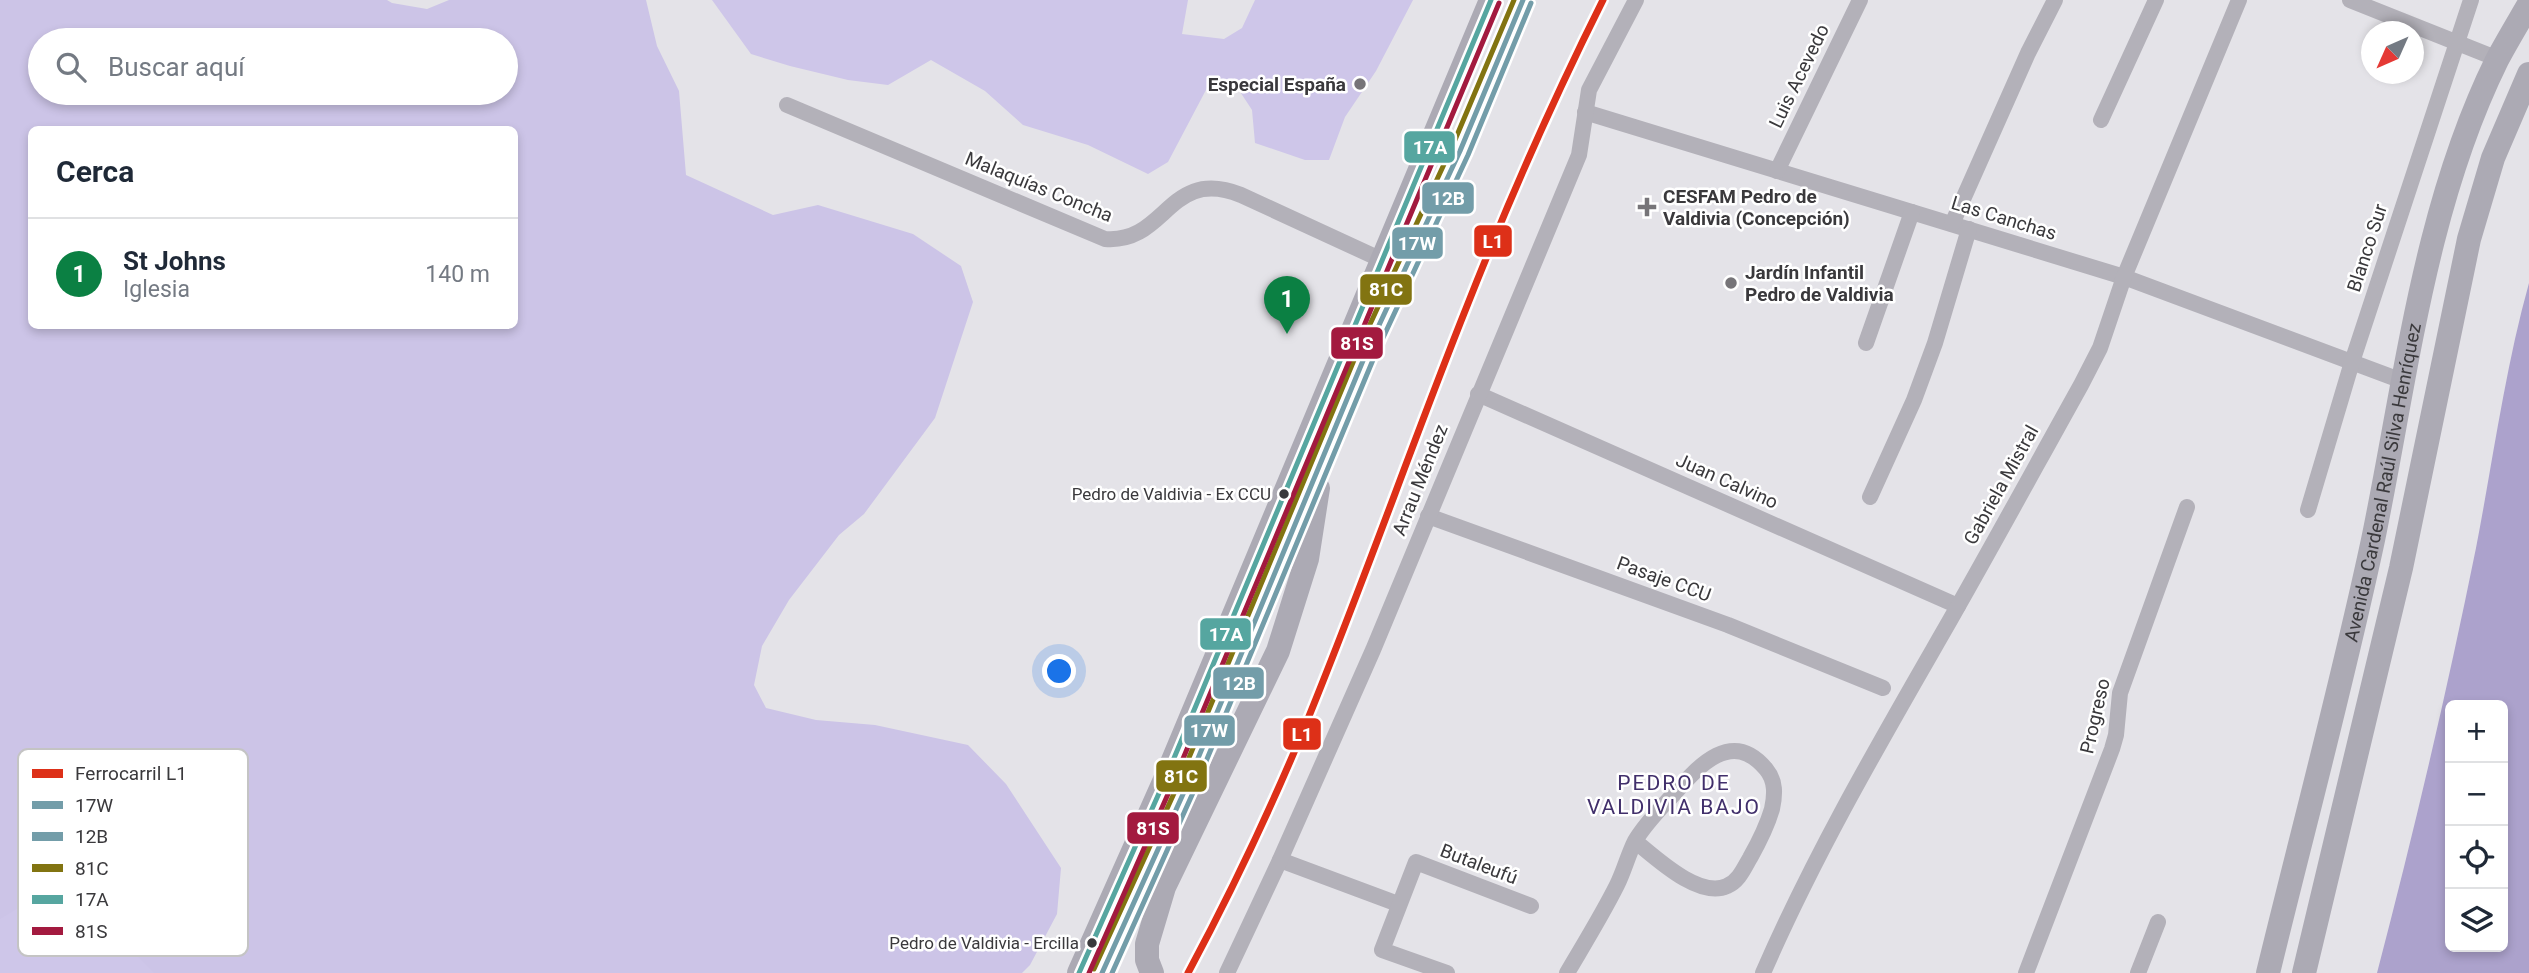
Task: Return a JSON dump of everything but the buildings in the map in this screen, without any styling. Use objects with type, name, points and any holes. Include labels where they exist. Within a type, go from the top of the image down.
[{"type":"main road","points":[[1102,973],[1184,792],[1263,572],[1382,260],[1491,0]]},
{"type":"main road","points":[[1079,973],[1164,782],[1263,572],[1320,464],[1388,302],[1460,151],[1522,0]]},
{"type":"main road","name":"Avenida Cardenal Raúl Silva Henríquez","points":[[2268,973],[2368,563],[2427,271],[2446,193],[2477,107],[2498,59],[2529,4]]},
{"type":"main road","name":"Avenida Cardenal Raúl Silva Henríquez","points":[[2304,973],[2372,699],[2469,239],[2493,159],[2529,74]]},
{"type":"main road","points":[[1152,973],[1146,952],[1164,887],[1263,686],[1291,615],[1313,531],[1320,464]]},
{"type":"main road","points":[[1263,572],[1291,615]]},
{"type":"main road","points":[[1184,792],[1263,686]]},
{"type":"street","name":"Arrau Méndez","points":[[1227,973],[1373,650],[1579,155],[1592,82],[1636,0]]},
{"type":"street","name":"Luis Acevedo","points":[[1777,171],[1860,0]]},
{"type":"street","points":[[1952,224],[2028,53],[2055,0]]},
{"type":"street","points":[[2101,120],[2156,0]]},
{"type":"street","name":"Gabriela Mistral","points":[[1763,973],[1839,815],[2100,348],[2124,277],[2239,0]]},
{"type":"street","points":[[2350,0],[2498,59]]},
{"type":"street","name":"Blanco Sur","points":[[2308,510],[2352,362],[2471,0]]},
{"type":"street","name":"Malaquías Concha","points":[[787,105],[1105,239],[1127,238],[1138,234],[1180,198],[1204,188],[1217,188],[1241,195],[1382,260]]},
{"type":"street","name":"Las Canchas","points":[[1585,112],[2124,277],[2405,382]]},
{"type":"street","points":[[1866,343],[1912,212]]},
{"type":"street","points":[[1870,497],[1914,400],[1935,343],[1969,229]]},
{"type":"street","name":"Juan Calvino","points":[[1478,394],[1958,606]]},
{"type":"street","name":"Progreso","points":[[2026,973],[2112,749],[2120,693],[2187,507]]},
{"type":"street","name":"Pasaje CCU","points":[[1428,516],[1728,625],[1883,688]]},
{"type":"street","points":[[1567,973],[1617,886],[1635,841],[1645,826],[1697,769],[1715,755],[1731,752],[1749,755],[1760,762],[1771,775],[1774,789],[1768,822],[1742,873],[1728,886],[1712,888],[1697,885],[1676,873],[1635,841]]},
{"type":"street","points":[[1280,860],[1398,904],[1382,950],[1447,973]]},
{"type":"street","name":"Butaleufú","points":[[1398,904],[1416,862],[1531,906]]},
{"type":"street","points":[[2138,973],[2158,922]]},
{"type":"shaded area","points":[[0,0],[387,0],[427,9],[449,0],[646,0],[657,46],[679,91],[686,175],[773,215],[818,205],[913,234],[961,266],[973,302],[935,418],[864,514],[839,535],[789,600],[762,646],[754,685],[766,708],[816,720],[875,725],[968,745],[1006,784],[1061,868],[1057,914],[1030,965],[1022,973],[154,973],[137,956],[248,956],[248,749],[18,749],[18,908],[0,919]]},
{"type":"shaded area","points":[[712,0],[1188,0],[1182,34],[1224,39],[1242,28],[1255,0],[1413,0],[1376,71],[1345,117],[1329,160],[1305,160],[1255,143],[1252,110],[1235,84],[1207,88],[1168,162],[1148,174],[1088,145],[1023,125],[985,91],[931,60],[888,85],[848,80],[751,54]]},
{"type":"shaded area","points":[[2529,283],[2529,973],[2377,973],[2454,655],[2506,381]]},
{"type":"shaded area","points":[[0,819],[18,830],[18,956],[216,956],[243,973],[0,973]]},
{"type":"rail line","name":"L1","points":[[1188,973],[1246,859],[1298,743],[1483,267],[1549,113],[1603,0]]},
{"type":"transit line","name":"17A","points":[[1079,973],[1164,782],[1491,0]]},
{"type":"transit line","name":"81C","points":[[1094,969],[1176,789],[1359,348],[1452,147],[1514,0]]},
{"type":"transit line","name":"17W","points":[[1102,973],[1184,792],[1367,351],[1460,151],[1523,0]]},
{"type":"transit line","name":"81S","points":[[1089,973],[1172,785],[1499,3]]},
{"type":"transit line","name":"12B","points":[[1112,973],[1192,795],[1375,355],[1468,155],[1531,3]]},
{"type":"place","name":"Especial España","points":[[1360,84]]},
{"type":"place","name":"CESFAM Pedro de Valdivia (Concepción)","points":[[1647,207]]},
{"type":"place","name":"Jardín Infantil Pedro de Valdivia","points":[[1731,283]]},
{"type":"place","name":"St Johns","points":[[1287,334]]},
{"type":"place","name":"Pedro de Valdivia - Ex CCU","points":[[1284,494]]},
{"type":"place","name":"Pedro de Valdivia - Ercilla","points":[[1092,943]]},
{"type":"district","name":"PEDRO DE VALDIVIA BAJO","points":[[1674,795]]}]
